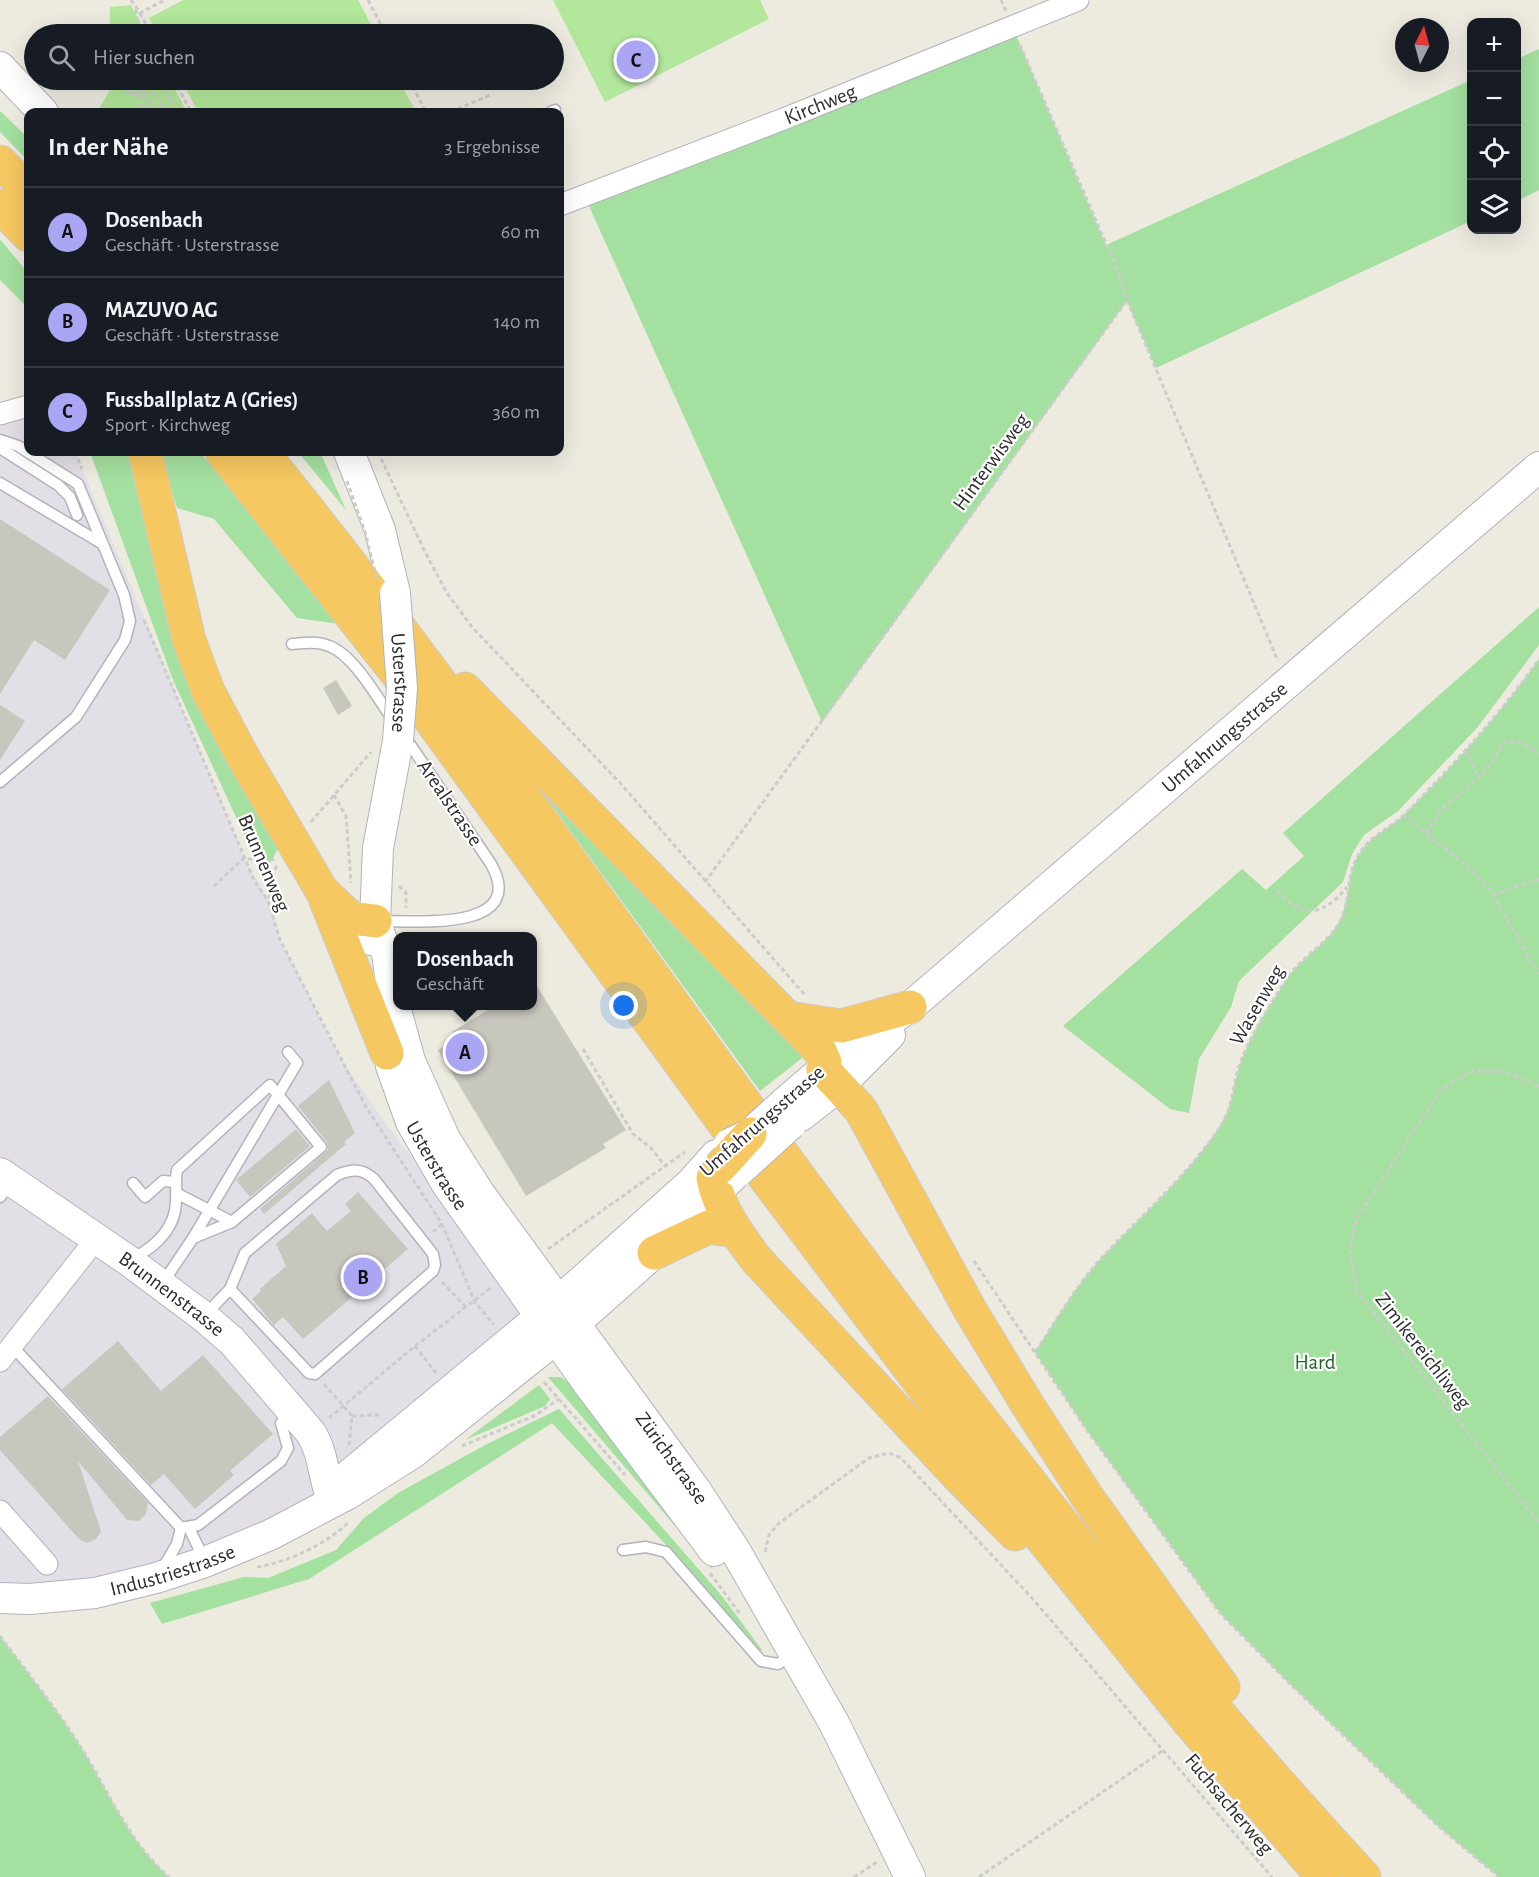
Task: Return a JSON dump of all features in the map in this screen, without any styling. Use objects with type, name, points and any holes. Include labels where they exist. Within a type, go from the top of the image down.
[{"type":"highway","points":[[0,162],[24,186]]},
{"type":"highway","points":[[0,207],[24,231]]},
{"type":"highway","points":[[146,456],[179,601],[198,668],[248,767],[322,891],[387,1053]]},
{"type":"highway","points":[[225,456],[394,671],[723,1122],[896,1353],[971,1450],[1140,1657],[1189,1722],[1323,1877]]},
{"type":"highway","points":[[265,456],[372,592],[737,1092],[992,1435],[1093,1562],[1326,1836],[1364,1877]]},
{"type":"highway","points":[[372,592],[619,848],[799,1010],[831,1078],[861,1110],[969,1308],[1064,1461],[1326,1836]]},
{"type":"highway","points":[[322,891],[351,918],[375,921]]},
{"type":"highway","points":[[799,1010],[841,1026],[910,1007]]},
{"type":"highway","points":[[750,1134],[716,1168],[735,1231],[756,1260],[957,1475],[1140,1657]]},
{"type":"highway","points":[[654,1253],[709,1227],[735,1231]]},
{"type":"main road","points":[[0,67],[39,108]]},
{"type":"main road","name":"Usterstrasse","points":[[362,458],[394,593],[401,677],[386,745],[375,921],[369,953],[387,1053],[409,1116],[446,1183],[558,1320]]},
{"type":"main road","name":"Umfahrungsstrasse","points":[[558,1320],[691,1183],[716,1168],[831,1078],[887,1039],[910,1007],[1539,467]]},
{"type":"main road","name":"Usterstrasse","points":[[375,921],[387,954],[393,986]]},
{"type":"main road","name":"Usterstrasse","points":[[398,1010],[403,1039],[432,1114],[462,1168],[558,1320]]},
{"type":"main road","name":"Umfahrungsstrasse","points":[[750,1134],[793,1109]]},
{"type":"main road","name":"Umfahrungsstrasse","points":[[558,1320],[654,1253],[716,1168]]},
{"type":"main road","name":"Brunnenstrasse","points":[[4,1184],[96,1239],[162,1284],[204,1317],[232,1341],[307,1429]]},
{"type":"main road","name":"Industriestrasse","points":[[332,1500],[340,1481],[451,1392],[558,1320]]},
{"type":"main road","name":"Industriestrasse","points":[[0,1598],[30,1599],[95,1593],[156,1578],[205,1562],[302,1519],[332,1500],[348,1494],[413,1452],[558,1320]]},
{"type":"main road","name":"Zürichstrasse","points":[[558,1320],[695,1489],[735,1550],[774,1622],[834,1723],[910,1877]]},
{"type":"main road","points":[[307,1429],[370,1458]]},
{"type":"main road","points":[[307,1429],[324,1464],[323,1478],[332,1500]]},
{"type":"street","name":"Kirchweg","points":[[564,203],[786,118],[1078,0]]},
{"type":"street","points":[[0,414],[24,407]]},
{"type":"street","points":[[6,1353],[96,1239]]},
{"type":"street","points":[[0,1511],[47,1564]]},
{"type":"lane","points":[[0,441],[24,450]]},
{"type":"lane","points":[[0,448],[58,485],[70,497],[77,515]]},
{"type":"lane","points":[[0,782],[76,717],[124,640],[130,621],[124,595],[78,484],[34,456]]},
{"type":"lane","points":[[0,483],[101,543]]},
{"type":"lane","name":"Arealstrasse","points":[[292,644],[313,643],[330,646],[354,666],[444,790],[491,864],[499,882],[497,898],[490,906],[466,918],[439,921],[375,921]]},
{"type":"lane","points":[[162,1284],[193,1238],[297,1063],[288,1052]]},
{"type":"lane","points":[[129,1261],[149,1250],[170,1226],[175,1212],[177,1170],[270,1085],[321,1147],[232,1222],[193,1238]]},
{"type":"lane","points":[[204,1317],[230,1289],[245,1253],[337,1174],[357,1169],[366,1172],[374,1179],[433,1254],[435,1265],[433,1271],[315,1374],[309,1373],[230,1289]]},
{"type":"lane","points":[[134,1183],[146,1197],[163,1181],[208,1210],[232,1222]]},
{"type":"lane","points":[[6,1353],[185,1528],[205,1562]]},
{"type":"lane","points":[[185,1528],[198,1525],[281,1461],[288,1448],[281,1423],[307,1429]]},
{"type":"lane","points":[[156,1578],[185,1528]]},
{"type":"lane","points":[[623,1550],[646,1546],[666,1552],[761,1660],[777,1664],[794,1653]]},
{"type":"path","points":[[131,0],[146,24]]},
{"type":"path","points":[[140,13],[165,0]]},
{"type":"path","points":[[368,0],[381,24]]},
{"type":"path","points":[[135,7],[138,24]]},
{"type":"path","points":[[1012,26],[1121,278],[1127,300],[1269,636],[1279,691]]},
{"type":"path","points":[[139,90],[154,93],[159,97],[163,108]]},
{"type":"path","points":[[166,90],[175,108]]},
{"type":"path","points":[[179,90],[189,108]]},
{"type":"path","points":[[414,90],[424,108]]},
{"type":"path","points":[[127,91],[141,95],[154,93]]},
{"type":"path","points":[[127,91],[149,100],[154,108]]},
{"type":"path","points":[[460,108],[490,95]]},
{"type":"path","name":"Hinterwisweg","points":[[705,882],[1127,300]]},
{"type":"path","points":[[77,456],[83,471]]},
{"type":"path","points":[[362,458],[425,552],[447,593],[472,627],[621,784],[705,882],[799,1010]]},
{"type":"path","name":"Brunnenweg","points":[[144,618],[244,858],[254,880],[268,901],[280,940],[361,1098],[442,1224],[475,1302],[496,1327]]},
{"type":"path","name":"Wasenweg","points":[[1499,1877],[1438,1826],[1279,1674],[1220,1613],[1086,1429],[1035,1352],[1096,1264],[1214,1135],[1228,1112],[1247,1048],[1293,970],[1336,928],[1345,908],[1354,863],[1367,843],[1403,815],[1466,750],[1502,709],[1539,659]]},
{"type":"path","points":[[1426,833],[1442,809],[1479,778],[1495,760],[1504,742],[1514,741],[1525,744],[1539,754]]},
{"type":"path","name":"Usterstrasse","points":[[305,829],[334,795],[386,745]]},
{"type":"path","points":[[1466,750],[1479,778]]},
{"type":"path","points":[[334,795],[346,816],[349,879],[354,884]]},
{"type":"path","points":[[1403,815],[1473,871],[1493,895],[1539,974]]},
{"type":"path","points":[[214,886],[244,858],[262,861],[282,859],[272,877],[268,901]]},
{"type":"path","points":[[1493,895],[1539,879]]},
{"type":"path","points":[[1277,890],[1294,909],[1304,912],[1329,905],[1348,886]]},
{"type":"path","points":[[583,1049],[633,1134],[651,1148],[665,1166]]},
{"type":"path","name":"Zimikereichliweg","points":[[1539,1086],[1505,1072],[1472,1071],[1441,1089],[1357,1218],[1350,1250],[1357,1291],[1539,1522]]},
{"type":"path","points":[[542,1254],[685,1152],[716,1168]]},
{"type":"path","points":[[432,1233],[442,1224]]},
{"type":"path","points":[[433,1271],[466,1307]]},
{"type":"path","points":[[307,1429],[344,1407],[415,1346],[496,1284]]},
{"type":"path","points":[[415,1346],[451,1392]]},
{"type":"path","points":[[315,1374],[344,1407]]},
{"type":"path","points":[[544,1382],[608,1455]]},
{"type":"path","points":[[516,1423],[549,1408],[559,1399]]},
{"type":"path","points":[[352,1416],[393,1415]]},
{"type":"path","name":"Fuchsacherweg","points":[[765,1558],[766,1540],[779,1523],[862,1462],[881,1454],[895,1455],[908,1462],[1031,1597],[1272,1877]]},
{"type":"path","points":[[282,1556],[279,1563],[329,1538],[317,1539]]},
{"type":"path","points":[[0,1636],[78,1743],[133,1839],[169,1877]]},
{"type":"path","points":[[979,1877],[1164,1750]]},
{"type":"path","points":[[854,1877],[896,1851]]},
{"type":"shaded area","points":[[24,407],[24,456],[77,456],[244,858],[268,901],[280,940],[341,1060],[403,1147],[489,1244],[541,1316],[332,1500],[233,1551],[0,1598],[0,414]]},
{"type":"green space","points":[[183,0],[358,0],[371,24],[152,24],[149,18]]},
{"type":"green space","points":[[553,0],[760,0],[769,19],[605,102]]},
{"type":"green space","points":[[131,5],[141,24],[110,24],[110,7]]},
{"type":"green space","points":[[1012,26],[1106,245],[1467,82],[1467,223],[1156,368],[1127,301],[822,722],[584,195]]},
{"type":"green space","points":[[1539,49],[1539,190],[1521,199],[1521,72],[1521,57]]},
{"type":"green space","points":[[110,90],[175,90],[185,108],[99,108]]},
{"type":"green space","points":[[186,90],[404,90],[414,108],[196,108]]},
{"type":"green space","points":[[0,111],[24,134],[24,157],[0,132]]},
{"type":"green space","points":[[0,239],[24,268],[24,304],[0,280]]},
{"type":"green space","points":[[91,456],[129,456],[169,608],[280,845],[263,876],[173,680]]},
{"type":"green space","points":[[161,456],[203,456],[339,624],[297,618],[214,519],[177,508]]},
{"type":"green space","points":[[301,456],[322,456],[346,510]]},
{"type":"green space","points":[[1539,607],[1539,645],[1477,728],[1398,811],[1364,835],[1352,854],[1343,882],[1239,981],[1231,1007],[1199,1059],[1189,1113],[1170,1109],[1063,1026],[1242,869],[1266,890],[1304,856],[1283,833]]},
{"type":"green space","name":"Hard","points":[[1539,659],[1539,1877],[1499,1877],[1438,1826],[1287,1681],[1220,1613],[1086,1429],[1035,1352],[1088,1273],[1179,1179],[1221,1124],[1230,1102],[1240,1064],[1261,1021],[1292,972],[1329,937],[1340,920],[1353,867],[1361,851],[1371,840],[1406,813],[1459,758],[1509,700]]},
{"type":"green space","points":[[511,749],[811,1051],[760,1091]]},
{"type":"green space","points":[[548,1377],[561,1377],[583,1393],[715,1566],[711,1568]]},
{"type":"green space","points":[[539,1385],[550,1399],[545,1406],[465,1440]]},
{"type":"green space","points":[[559,1409],[722,1596],[762,1650],[757,1652],[671,1550],[552,1423],[309,1579],[162,1624],[150,1603],[244,1577],[268,1578],[336,1550],[364,1518],[398,1493],[489,1443]]},
{"type":"green space","points":[[0,1636],[70,1730],[130,1831],[169,1877],[0,1877]]},
{"type":"building","points":[[0,519],[110,590],[65,660],[34,640],[0,694]]},
{"type":"building","points":[[336,680],[352,706],[338,715],[323,688]]},
{"type":"building","points":[[0,705],[25,721],[0,760]]},
{"type":"building","points":[[537,986],[626,1130],[603,1144],[606,1148],[526,1196],[438,1050],[456,1040],[452,1032],[488,1010],[537,1010]]},
{"type":"building","points":[[329,1080],[355,1133],[344,1142],[346,1144],[264,1214],[260,1209],[328,1150],[327,1142],[298,1106]]},
{"type":"building","points":[[296,1129],[310,1146],[250,1197],[236,1180]]},
{"type":"building","points":[[358,1192],[408,1249],[303,1339],[283,1317],[274,1325],[252,1299],[286,1266],[276,1244],[312,1213],[327,1231],[351,1211],[345,1204]]},
{"type":"building","points":[[118,1341],[161,1391],[203,1355],[273,1434],[230,1471],[234,1475],[195,1509],[164,1474],[151,1485],[62,1389]]},
{"type":"building","points":[[48,1396],[148,1503],[146,1514],[139,1521],[127,1520],[78,1461],[101,1531],[96,1539],[87,1543],[79,1539],[0,1450],[0,1437]]},
{"type":"place","name":"Fussballplatz A (Gries)","points":[[636,60]]},
{"type":"place","name":"Dosenbach","points":[[465,1052]]},
{"type":"place","name":"MAZUVO AG","points":[[363,1277]]}]
